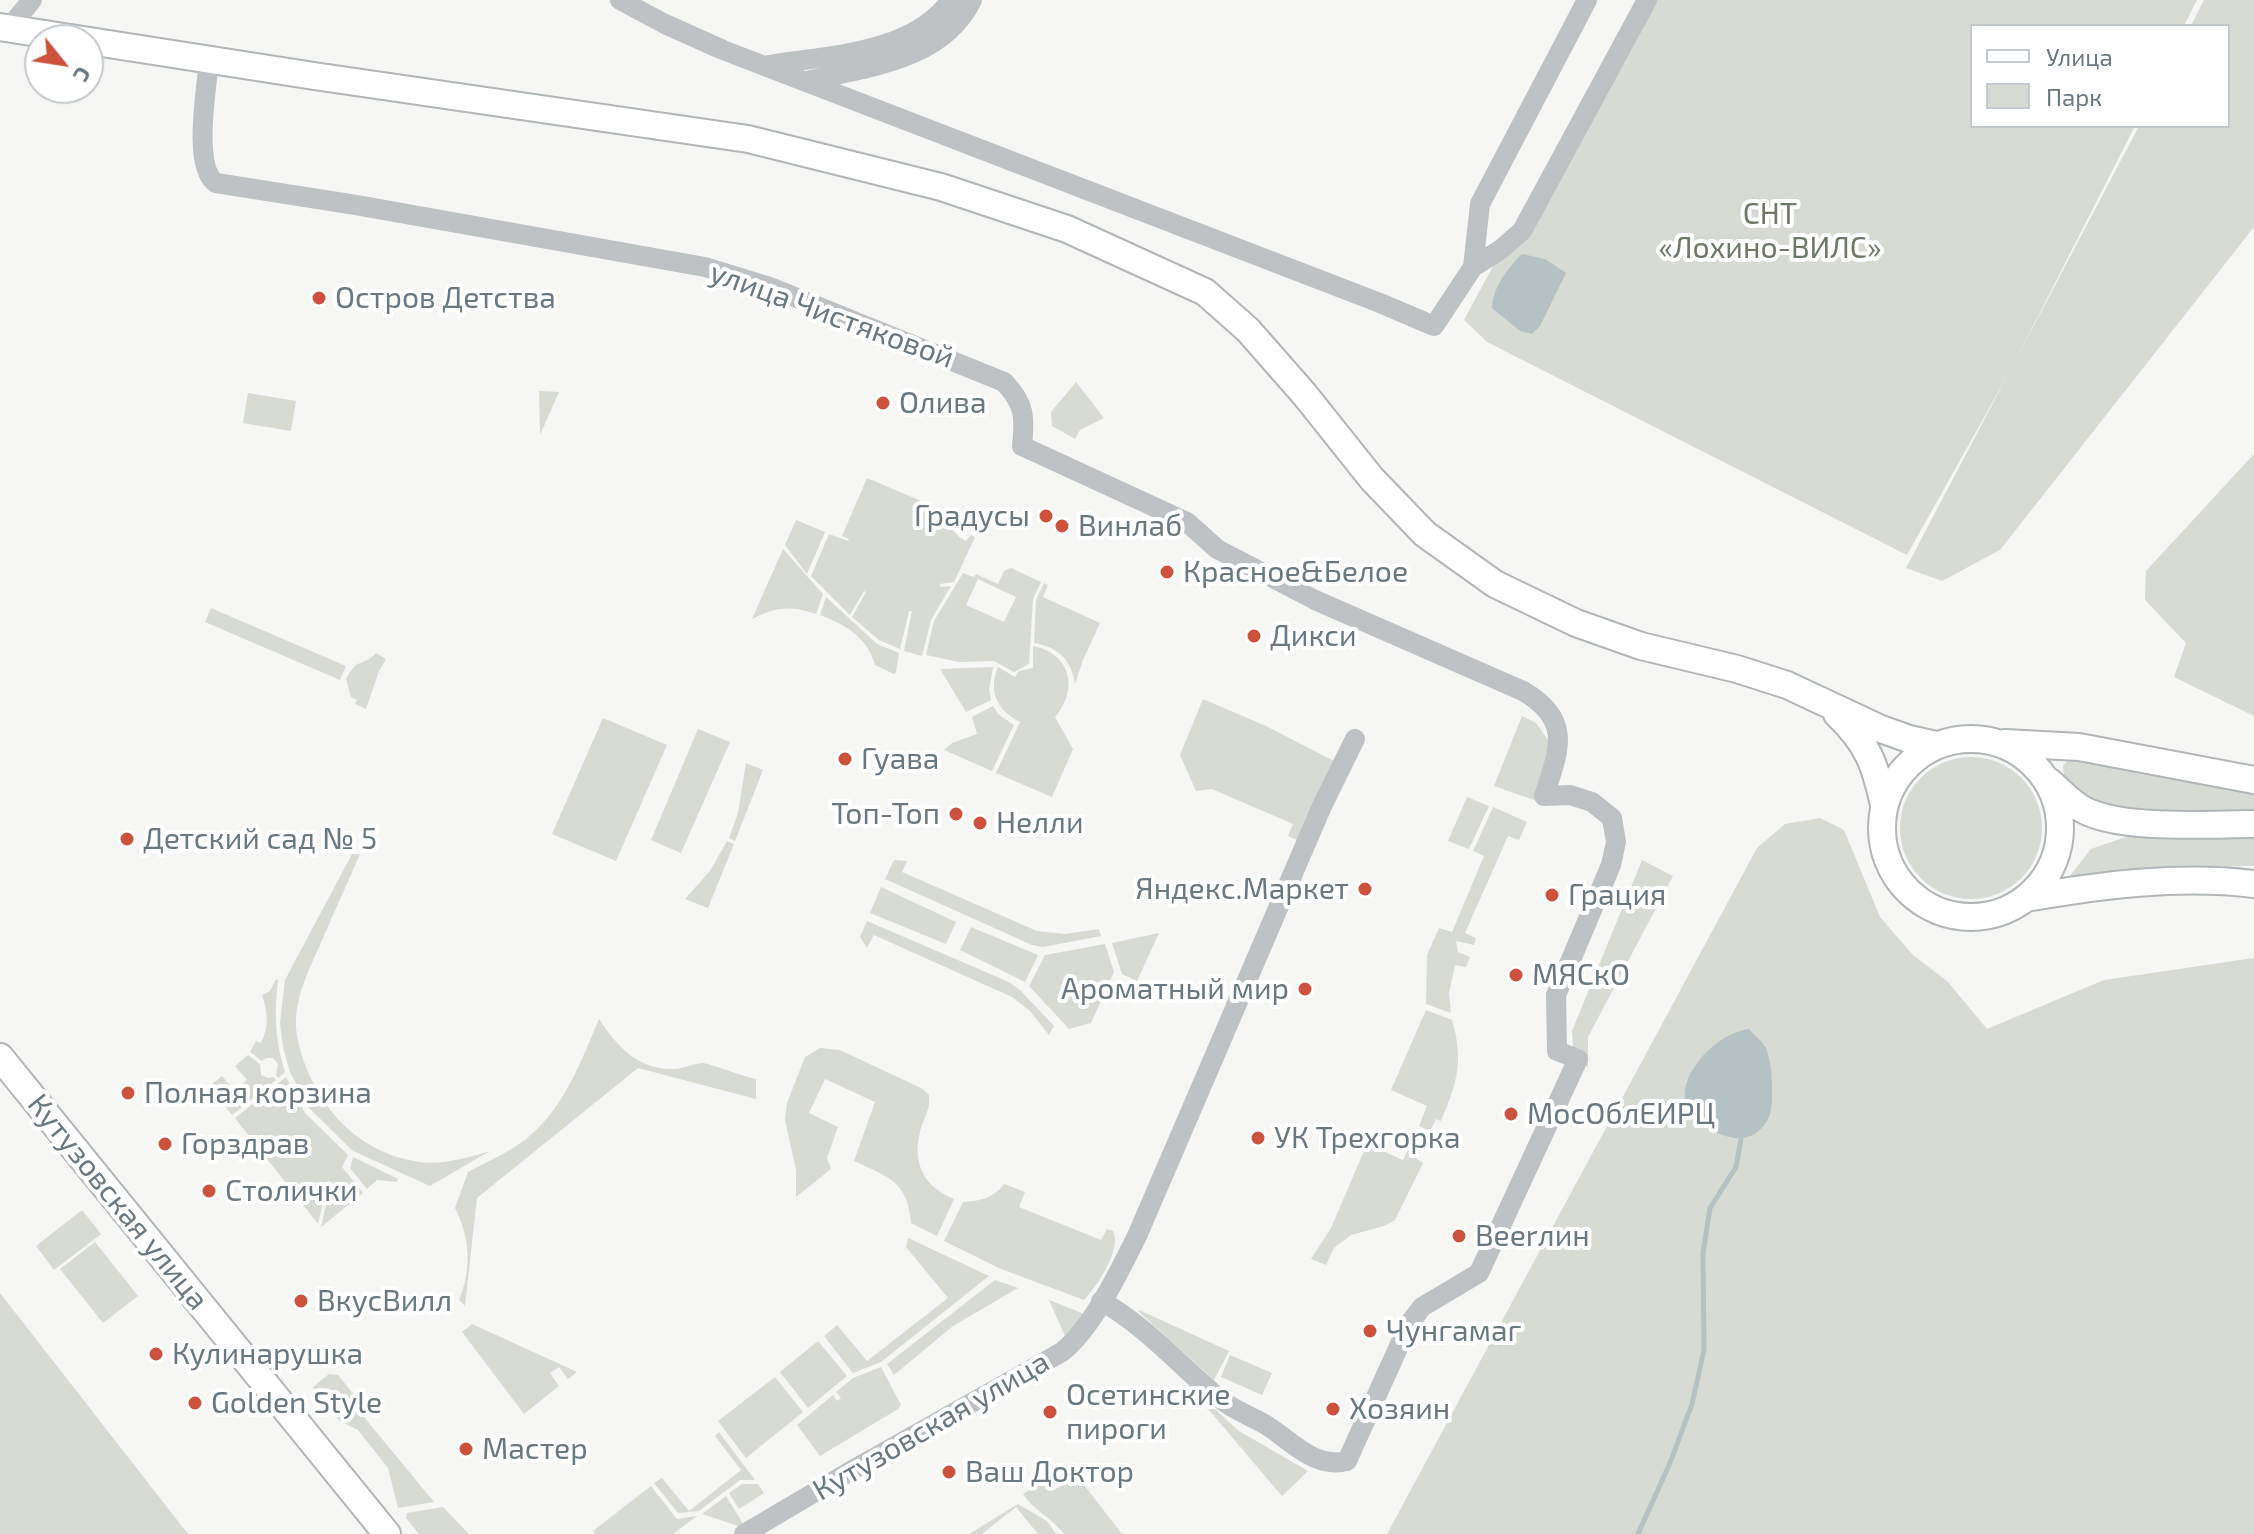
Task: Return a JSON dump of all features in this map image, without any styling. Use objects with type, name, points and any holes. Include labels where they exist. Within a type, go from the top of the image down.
[{"type":"street","points":[[4,27],[32,0]]},
{"type":"street","points":[[620,0],[665,24],[766,65],[1434,326],[1473,267],[1522,231],[1647,0]]},
{"type":"street","points":[[766,65],[843,54],[895,41],[924,28],[940,15],[951,0]]},
{"type":"street","points":[[807,81],[916,53],[954,28],[972,0]]},
{"type":"street","points":[[1473,267],[1480,204],[1587,0]]},
{"type":"street","points":[[4,27],[748,139],[941,187],[1067,229],[1205,292],[1248,330],[1372,479],[1425,534],[1495,584],[1576,623],[1641,646],[1774,681],[1881,729],[1936,745]]},
{"type":"street","name":"улица Чистяковой","points":[[209,60],[202,154],[210,179],[216,183],[705,267],[770,287],[1004,382],[1018,397],[1025,420],[1022,446],[1187,522],[1217,549],[1315,600],[1523,691],[1547,708],[1555,721],[1559,739],[1544,796],[1570,795],[1592,802],[1612,818],[1616,842],[1611,865],[1556,995],[1557,1051],[1578,1059],[1479,1273],[1422,1307],[1409,1324],[1347,1461],[1332,1465],[1317,1460],[1268,1426],[1221,1400],[1129,1317],[1101,1301]]},
{"type":"street","points":[[1826,703],[1857,733],[1870,754],[1884,805],[1881,835],[1888,864],[1905,888],[1928,907],[1956,916],[1986,916],[2013,906],[2037,888],[2053,863],[2060,835],[2057,805],[2046,778]]},
{"type":"street","points":[[1884,805],[1898,775],[1915,758],[1936,745],[1975,738],[2000,743],[2079,747],[2254,780]]},
{"type":"street","name":"Кутузовская улица","points":[[744,1534],[1062,1352],[1075,1341],[1116,1280],[1137,1236],[1322,806],[1355,739]]},
{"type":"street","points":[[2000,743],[2021,753],[2087,812],[2151,823],[2254,824]]},
{"type":"street","points":[[2026,898],[2161,880],[2204,879],[2254,884]]},
{"type":"street","name":"Кутузовская улица","points":[[0,1057],[387,1534]]},
{"type":"green space","name":"СНТ «Лохино-ВИЛС»","points":[[1636,0],[2197,0],[2185,24],[1970,24],[1970,128],[2134,128],[2010,371],[1907,555],[1487,342],[1464,320]]},
{"type":"green space","points":[[2204,0],[2254,0],[2254,227],[2000,550],[1942,581],[1906,568],[2138,128],[2230,128],[2230,24],[2192,24]]},
{"type":"green space","points":[[1076,382],[1104,418],[1080,430],[1075,439],[1052,426],[1051,412]]},
{"type":"green space","points":[[539,391],[559,392],[540,435]]},
{"type":"green space","points":[[248,393],[296,401],[291,431],[243,423]]},
{"type":"green space","points":[[2254,454],[2254,716],[2174,677],[2186,643],[2145,600],[2146,571]]},
{"type":"green space","points":[[867,478],[928,504],[966,541],[971,535],[975,537],[954,582],[940,584],[940,587],[951,586],[931,620],[922,656],[904,651],[912,611],[909,611],[900,649],[879,640],[852,617],[866,592],[850,615],[811,576],[829,534],[848,541],[842,536]]},
{"type":"green space","points":[[796,520],[825,532],[807,574],[785,545]]},
{"type":"green space","points":[[783,549],[823,594],[816,614],[783,609],[752,619]]},
{"type":"green space","points":[[1011,568],[1041,582],[1033,599],[1029,664],[1014,672],[994,661],[959,662],[926,655],[934,621],[963,573],[974,577],[976,574],[998,584],[1004,571]],"holes":[[[978,579],[1016,597],[1004,622],[966,605]]]},
{"type":"green space","points":[[1044,583],[1048,585],[1043,597],[1100,623],[1075,684],[1067,661],[1062,656],[1034,643],[1036,600]]},
{"type":"green space","points":[[826,597],[877,644],[899,653],[894,674],[875,665],[867,647],[854,633],[820,615]]},
{"type":"green space","points":[[211,608],[346,666],[340,680],[205,622]]},
{"type":"green space","points":[[1033,646],[1056,656],[1063,664],[1069,685],[1063,706],[1055,717],[1073,749],[1052,797],[996,773],[1020,722],[1000,706],[995,692],[995,676],[998,667],[1015,677],[1019,671],[1033,668]]},
{"type":"green space","points":[[376,653],[386,659],[366,709],[355,704],[357,700],[351,697],[346,679],[354,667]]},
{"type":"green space","points":[[993,667],[989,690],[991,700],[966,712],[940,669]]},
{"type":"green space","points":[[1203,699],[1266,726],[1336,762],[1297,840],[1288,836],[1293,824],[1212,789],[1196,791],[1180,755]]},
{"type":"green space","points":[[993,706],[998,714],[1014,725],[992,771],[944,750],[952,743],[977,734],[972,717]]},
{"type":"green space","points":[[1522,716],[1536,723],[1551,744],[1538,797],[1534,800],[1494,786]]},
{"type":"green space","points":[[603,718],[667,745],[616,861],[552,834]]},
{"type":"green space","points":[[698,729],[730,742],[681,853],[651,840]]},
{"type":"green space","points":[[1971,757],[1998,763],[2021,778],[2036,801],[2042,828],[2036,855],[2021,878],[1998,893],[1971,899],[1944,893],[1921,878],[1906,855],[1900,828],[1906,801],[1921,778],[1944,763]]},
{"type":"green space","points":[[2069,758],[2254,789],[2254,810],[2110,810],[2081,795],[2064,776],[2063,766]]},
{"type":"green space","points":[[746,763],[763,770],[735,841],[729,838],[738,813]]},
{"type":"green space","points":[[1467,797],[1489,806],[1469,849],[1448,841]]},
{"type":"green space","points":[[1493,807],[1527,822],[1519,840],[1508,836],[1465,933],[1476,938],[1474,945],[1456,941],[1458,952],[1470,957],[1466,967],[1455,965],[1449,993],[1451,1013],[1426,1004],[1427,955],[1439,928],[1452,932],[1484,856],[1473,851]]},
{"type":"green space","points":[[1820,818],[1844,830],[1880,917],[1913,955],[1948,982],[1987,1029],[2104,980],[2254,958],[2254,1534],[1387,1534],[1757,848],[1785,824]],"holes":[[[1699,1062],[1772,1075],[1768,1120],[1685,1107],[1686,1082]]]},
{"type":"green space","points":[[2126,837],[2254,837],[2254,866],[2179,867],[2070,882],[2068,878],[2091,849]]},
{"type":"green space","points":[[727,841],[734,844],[708,908],[685,899],[710,871]]},
{"type":"green space","points":[[352,854],[360,854],[310,967],[297,1007],[299,1044],[311,1078],[333,1113],[362,1140],[379,1150],[428,1163],[490,1151],[430,1186],[353,1151],[309,1108],[290,1072],[283,1047],[280,1023],[285,980]]},
{"type":"green space","points":[[894,860],[907,861],[902,872],[1037,931],[1065,934],[1099,929],[1101,936],[1043,947],[1032,945],[885,879]]},
{"type":"green space","points":[[1642,860],[1673,876],[1588,1037],[1588,1067],[1574,1061],[1572,1031]]},
{"type":"green space","points":[[881,887],[956,922],[946,944],[870,913]]},
{"type":"green space","points":[[867,921],[1009,982],[1054,1026],[1049,1035],[1030,1011],[1012,997],[874,935],[867,948],[860,937]]},
{"type":"green space","points":[[971,927],[1038,955],[1025,982],[960,950]]},
{"type":"green space","points":[[1159,933],[1137,981],[1122,974],[1112,943]]},
{"type":"green space","points":[[1105,944],[1114,972],[1091,1023],[1069,1029],[1029,986],[1045,955]]},
{"type":"green space","points":[[276,979],[276,1027],[285,1072],[278,1078],[278,1064],[273,1058],[262,1061],[250,1052],[256,1041],[261,1043],[265,1031],[266,1013],[262,995],[270,991]]},
{"type":"green space","points":[[1426,1010],[1452,1020],[1458,1048],[1455,1083],[1447,1107],[1441,1121],[1436,1119],[1430,1131],[1419,1126],[1427,1106],[1391,1090]]},
{"type":"green space","points":[[599,1019],[621,1047],[638,1060],[672,1069],[703,1063],[756,1079],[756,1099],[638,1068],[477,1198],[465,1306],[459,1300],[466,1277],[468,1254],[464,1230],[455,1208],[468,1172],[518,1145],[545,1121],[572,1080]]},
{"type":"green space","points":[[820,1048],[840,1050],[923,1089],[929,1095],[918,1143],[919,1164],[935,1188],[954,1199],[937,1236],[911,1223],[906,1198],[894,1182],[854,1161],[875,1102],[825,1079],[809,1113],[838,1127],[827,1158],[831,1169],[796,1197],[796,1170],[785,1120],[787,1103],[805,1057]]},
{"type":"green space","points":[[248,1055],[260,1064],[261,1075],[276,1080],[232,1115],[217,1096],[204,1105],[197,1096],[222,1076],[234,1090],[247,1080],[235,1066]]},
{"type":"green space","points":[[286,1077],[305,1113],[348,1155],[342,1167],[363,1193],[321,1227],[331,1183],[328,1181],[318,1224],[235,1118]]},
{"type":"green space","points":[[1412,1141],[1423,1146],[1417,1159],[1423,1163],[1395,1220],[1351,1235],[1334,1248],[1326,1265],[1311,1259],[1331,1228],[1367,1144],[1403,1160]]},
{"type":"green space","points":[[353,1157],[398,1179],[397,1182],[377,1180],[367,1189],[350,1168]]},
{"type":"green space","points":[[1004,1184],[1025,1192],[1019,1207],[1101,1240],[1107,1229],[1113,1231],[1115,1239],[1111,1257],[1084,1300],[1001,1269],[944,1241],[963,1202],[986,1198]]},
{"type":"green space","points":[[82,1210],[101,1234],[54,1270],[36,1246]]},
{"type":"green space","points":[[908,1238],[989,1276],[881,1362],[853,1373],[824,1336],[837,1325],[867,1361],[948,1298],[906,1247]]},
{"type":"green space","points":[[95,1242],[138,1296],[103,1323],[60,1269]]},
{"type":"green space","points":[[995,1280],[1018,1288],[953,1326],[894,1375],[887,1364]]},
{"type":"green space","points":[[0,1293],[188,1534],[0,1534]]},
{"type":"green space","points":[[1049,1300],[1082,1313],[1082,1319],[1065,1336]]},
{"type":"green space","points":[[1139,1312],[1229,1351],[1214,1380]]},
{"type":"green space","points":[[472,1324],[577,1372],[568,1379],[559,1367],[550,1373],[559,1386],[524,1414],[462,1332]]},
{"type":"green space","points":[[818,1341],[847,1376],[808,1408],[780,1372]]},
{"type":"green space","points":[[1230,1355],[1272,1373],[1262,1395],[1221,1377]]},
{"type":"green space","points":[[881,1367],[901,1405],[820,1456],[797,1425],[833,1395],[837,1401],[841,1398],[836,1392],[853,1378]]},
{"type":"green space","points":[[329,1374],[338,1375],[363,1406],[359,1411],[434,1502],[398,1508],[388,1468],[358,1430],[340,1421],[313,1387]]},
{"type":"green space","points":[[775,1377],[803,1412],[746,1458],[718,1421]]},
{"type":"green space","points":[[1186,1383],[1239,1431],[1308,1471],[1282,1496]]},
{"type":"green space","points":[[719,1432],[755,1480],[740,1480],[699,1511],[678,1513],[654,1483],[662,1478],[689,1511],[741,1470],[715,1436]]},
{"type":"green space","points":[[1077,1477],[1122,1534],[1064,1534],[1023,1494],[1046,1480],[1052,1491]]},
{"type":"green space","points":[[742,1484],[758,1484],[764,1493],[739,1509],[729,1493]]},
{"type":"green space","points":[[651,1486],[677,1519],[697,1516],[673,1534],[595,1534],[593,1531]]},
{"type":"green space","points":[[726,1496],[744,1525],[741,1527],[702,1514]]},
{"type":"green space","points":[[1018,1504],[1047,1521],[1056,1534],[1038,1534],[1016,1507],[982,1534],[969,1534]]},
{"type":"green space","points":[[443,1507],[469,1534],[419,1534],[406,1518],[407,1513]]},
{"type":"shaded area","points":[[1522,254],[1545,259],[1566,273],[1540,326],[1532,334],[1520,331],[1492,308],[1502,279]]},
{"type":"shaded area","points":[[1749,1029],[1764,1045],[1769,1056],[1772,1080],[1769,1117],[1758,1131],[1748,1137],[1725,1136],[1702,1124],[1685,1107],[1685,1087],[1704,1054],[1730,1035]]},
{"type":"waterway","points":[[1638,1534],[1692,1404],[1704,1350],[1703,1253],[1710,1208],[1736,1167],[1741,1139]]},
{"type":"place","name":"Остров Детства","points":[[319,298]]},
{"type":"place","name":"Олива","points":[[883,403]]},
{"type":"place","name":"Градусы","points":[[1046,516]]},
{"type":"place","name":"Винлаб","points":[[1062,526]]},
{"type":"place","name":"Красное&Белое","points":[[1167,572]]},
{"type":"place","name":"Дикси","points":[[1254,636]]},
{"type":"place","name":"Гуава","points":[[845,759]]},
{"type":"place","name":"Топ-Топ","points":[[956,814]]},
{"type":"place","name":"Нелли","points":[[980,823]]},
{"type":"place","name":"Детский сад № 5","points":[[127,839]]},
{"type":"place","name":"Яндекс.Маркет","points":[[1365,889]]},
{"type":"place","name":"Грация","points":[[1552,895]]},
{"type":"place","name":"МЯСкО","points":[[1516,975]]},
{"type":"place","name":"Ароматный мир","points":[[1305,989]]},
{"type":"place","name":"Полная корзина","points":[[128,1093]]},
{"type":"place","name":"МосОблЕИРЦ","points":[[1511,1114]]},
{"type":"place","name":"УК Трехгорка","points":[[1258,1138]]},
{"type":"place","name":"Горздрав","points":[[165,1144]]},
{"type":"place","name":"Столички","points":[[209,1191]]},
{"type":"place","name":"Beerлин","points":[[1459,1236]]},
{"type":"place","name":"ВкусВилл","points":[[301,1301]]},
{"type":"place","name":"Чунгамаг","points":[[1370,1331]]},
{"type":"place","name":"Кулинарушка","points":[[156,1354]]},
{"type":"place","name":"Golden Style","points":[[195,1403]]},
{"type":"place","name":"Хозяин","points":[[1333,1409]]},
{"type":"place","name":"Осетинские пироги","points":[[1050,1412]]},
{"type":"place","name":"Мастер","points":[[466,1449]]},
{"type":"place","name":"Ваш Доктор","points":[[949,1472]]}]
